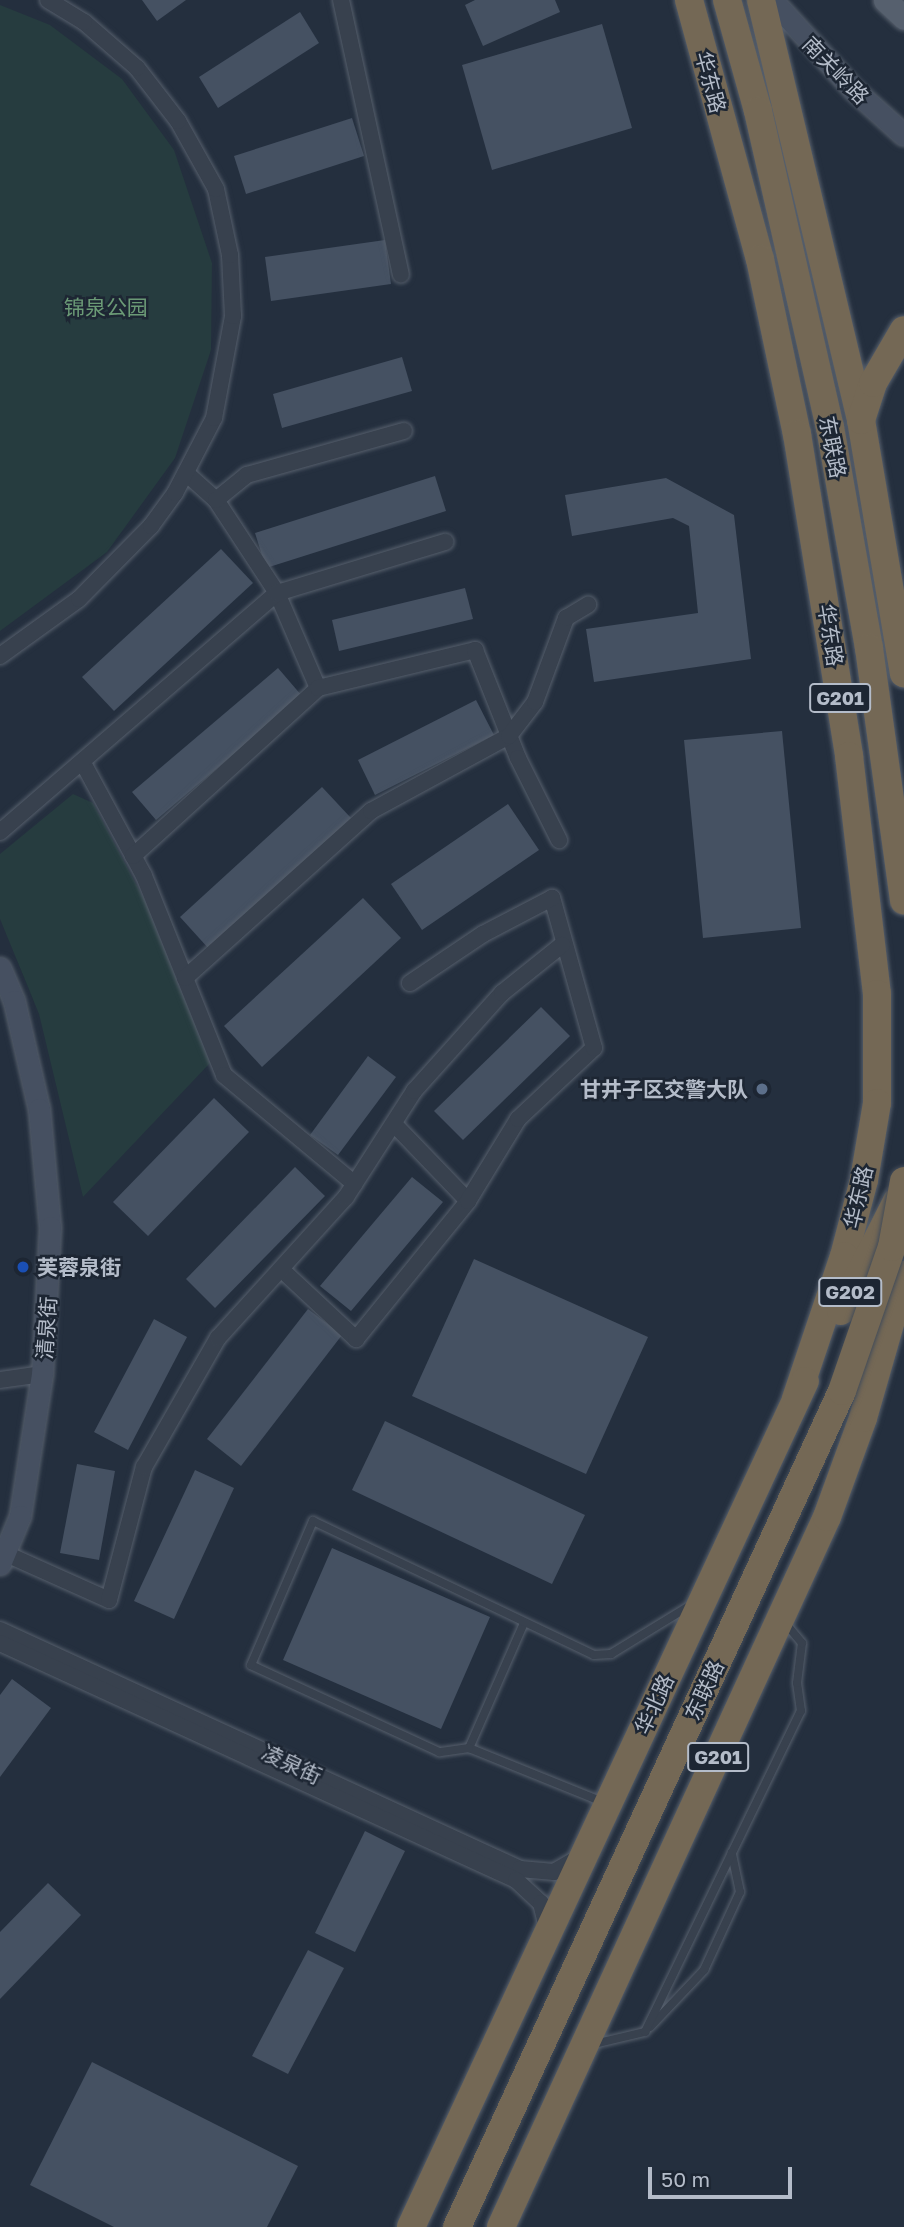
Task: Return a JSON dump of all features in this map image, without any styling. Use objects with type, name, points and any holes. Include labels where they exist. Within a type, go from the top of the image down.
[{"type":"highway","name":"华东路","points":[[689,0],[760,258],[797,433],[843,717],[877,994],[877,1103],[864,1180],[844,1256],[796,1399]]},
{"type":"highway","name":"东联路","points":[[727,0],[761,124],[830,426],[869,648],[904,901]]},
{"type":"highway","points":[[761,0],[790,105],[861,420],[904,673]]},
{"type":"highway","points":[[861,420],[873,383],[904,330]]},
{"type":"highway","name":"华北路","points":[[411,2227],[796,1399],[904,1183]]},
{"type":"highway","name":"东联路","points":[[457,2227],[842,1391],[892,1247],[904,1183]]},
{"type":"highway","name":"G201","points":[[501,2227],[782,1620],[863,1418],[904,1275]]},
{"type":"main road","points":[[885,0],[904,18]]},
{"type":"street","points":[[341,0],[401,275]]},
{"type":"street","name":"南关岭路","points":[[772,0],[854,90],[904,135]]},
{"type":"street","points":[[0,656],[79,599],[151,526],[186,473],[214,418],[233,316],[230,256],[216,189],[178,121],[137,68],[84,22],[52,1]]},
{"type":"street","points":[[216,500],[247,475],[404,431]]},
{"type":"street","points":[[186,473],[216,500],[276,593],[318,688]]},
{"type":"street","points":[[0,832],[83,763],[276,593],[445,542]]},
{"type":"street","points":[[185,978],[371,811],[509,736],[535,702],[566,618],[588,605]]},
{"type":"street","points":[[133,856],[318,688],[475,650],[509,736],[559,840]]},
{"type":"street","points":[[83,763],[133,856],[224,1075],[355,1184]]},
{"type":"street","points":[[281,1269],[356,1339],[468,1201],[518,1119],[594,1048],[562,945],[552,898],[483,934],[410,983]]},
{"type":"street","points":[[2,1559],[109,1600],[144,1466],[218,1338],[355,1184],[414,1091],[502,993],[562,945]]},
{"type":"street","name":"清泉街","points":[[0,968],[14,1000],[39,1109],[50,1227],[42,1374],[20,1516],[2,1559]]},
{"type":"street","points":[[394,1124],[468,1201]]},
{"type":"street","points":[[0,1380],[42,1374]]},
{"type":"street","name":"凌泉街","points":[[0,1630],[520,1869],[554,1872],[585,1853]]},
{"type":"street","name":"凌泉街","points":[[0,1643],[516,1880],[541,1903],[548,1933]]},
{"type":"lane","points":[[607,1804],[469,1748],[439,1752],[251,1665],[313,1521],[594,1655],[611,1654],[703,1598]]},
{"type":"lane","points":[[646,2032],[801,1711],[797,1683],[802,1643],[782,1620]]},
{"type":"lane","points":[[469,1748],[524,1623]]},
{"type":"lane","points":[[584,2047],[646,2032],[704,1970],[740,1892],[732,1853]]},
{"type":"green space","name":"锦泉公园","points":[[0,5],[50,25],[122,79],[174,150],[212,263],[211,350],[175,458],[107,552],[0,631]]},
{"type":"green space","points":[[73,794],[93,803],[144,899],[210,1063],[83,1197],[39,1014],[0,919],[0,854]]},
{"type":"building","points":[[142,0],[186,0],[157,21]]},
{"type":"building","points":[[475,0],[555,0],[560,12],[483,46],[465,5]]},
{"type":"building","points":[[300,12],[319,43],[218,108],[199,77]]},
{"type":"building","points":[[602,24],[632,128],[492,170],[462,65]]},
{"type":"building","points":[[352,118],[364,156],[246,194],[234,156]]},
{"type":"building","points":[[385,240],[391,284],[271,301],[265,257]]},
{"type":"building","points":[[402,357],[412,391],[282,428],[273,394]]},
{"type":"building","points":[[435,476],[446,511],[266,568],[255,533]]},
{"type":"building","points":[[666,478],[734,515],[751,659],[594,682],[586,629],[698,613],[689,526],[673,518],[572,536],[565,495]]},
{"type":"building","points":[[221,549],[253,583],[114,711],[82,677]]},
{"type":"building","points":[[465,588],[473,619],[339,651],[332,620]]},
{"type":"building","points":[[278,668],[302,696],[156,820],[132,792]]},
{"type":"building","points":[[476,700],[494,735],[375,795],[358,760]]},
{"type":"building","points":[[782,731],[801,928],[703,938],[684,740]]},
{"type":"building","points":[[322,787],[351,818],[209,949],[180,917]]},
{"type":"building","points":[[508,804],[539,850],[422,930],[391,884]]},
{"type":"building","points":[[363,898],[401,938],[262,1067],[224,1026]]},
{"type":"building","points":[[541,1007],[570,1036],[463,1140],[434,1111]]},
{"type":"building","points":[[368,1056],[396,1077],[338,1155],[310,1135]]},
{"type":"building","points":[[214,1098],[249,1132],[148,1236],[113,1202]]},
{"type":"building","points":[[295,1167],[325,1196],[215,1308],[186,1279]]},
{"type":"building","points":[[412,1177],[443,1202],[351,1311],[320,1286]]},
{"type":"building","points":[[474,1259],[648,1337],[586,1474],[412,1396]]},
{"type":"building","points":[[308,1309],[342,1335],[241,1466],[207,1439]]},
{"type":"building","points":[[154,1319],[187,1337],[128,1450],[94,1432]]},
{"type":"building","points":[[385,1421],[585,1515],[552,1584],[352,1490]]},
{"type":"building","points":[[77,1464],[115,1471],[99,1560],[60,1553]]},
{"type":"building","points":[[195,1470],[234,1488],[174,1619],[134,1601]]},
{"type":"building","points":[[332,1548],[490,1617],[441,1729],[283,1660]]},
{"type":"building","points":[[12,1679],[51,1708],[0,1777],[0,1695]]},
{"type":"building","points":[[365,1831],[405,1851],[355,1952],[315,1933]]},
{"type":"building","points":[[48,1883],[81,1915],[0,1999],[0,1932]]},
{"type":"building","points":[[308,1950],[344,1968],[288,2074],[252,2056]]},
{"type":"building","points":[[92,2062],[298,2166],[267,2227],[114,2227],[30,2185]]},
{"type":"place","name":"甘井子区交警大队","points":[[762,1089]]},
{"type":"place","name":"芙蓉泉街","points":[[23,1267]]}]
